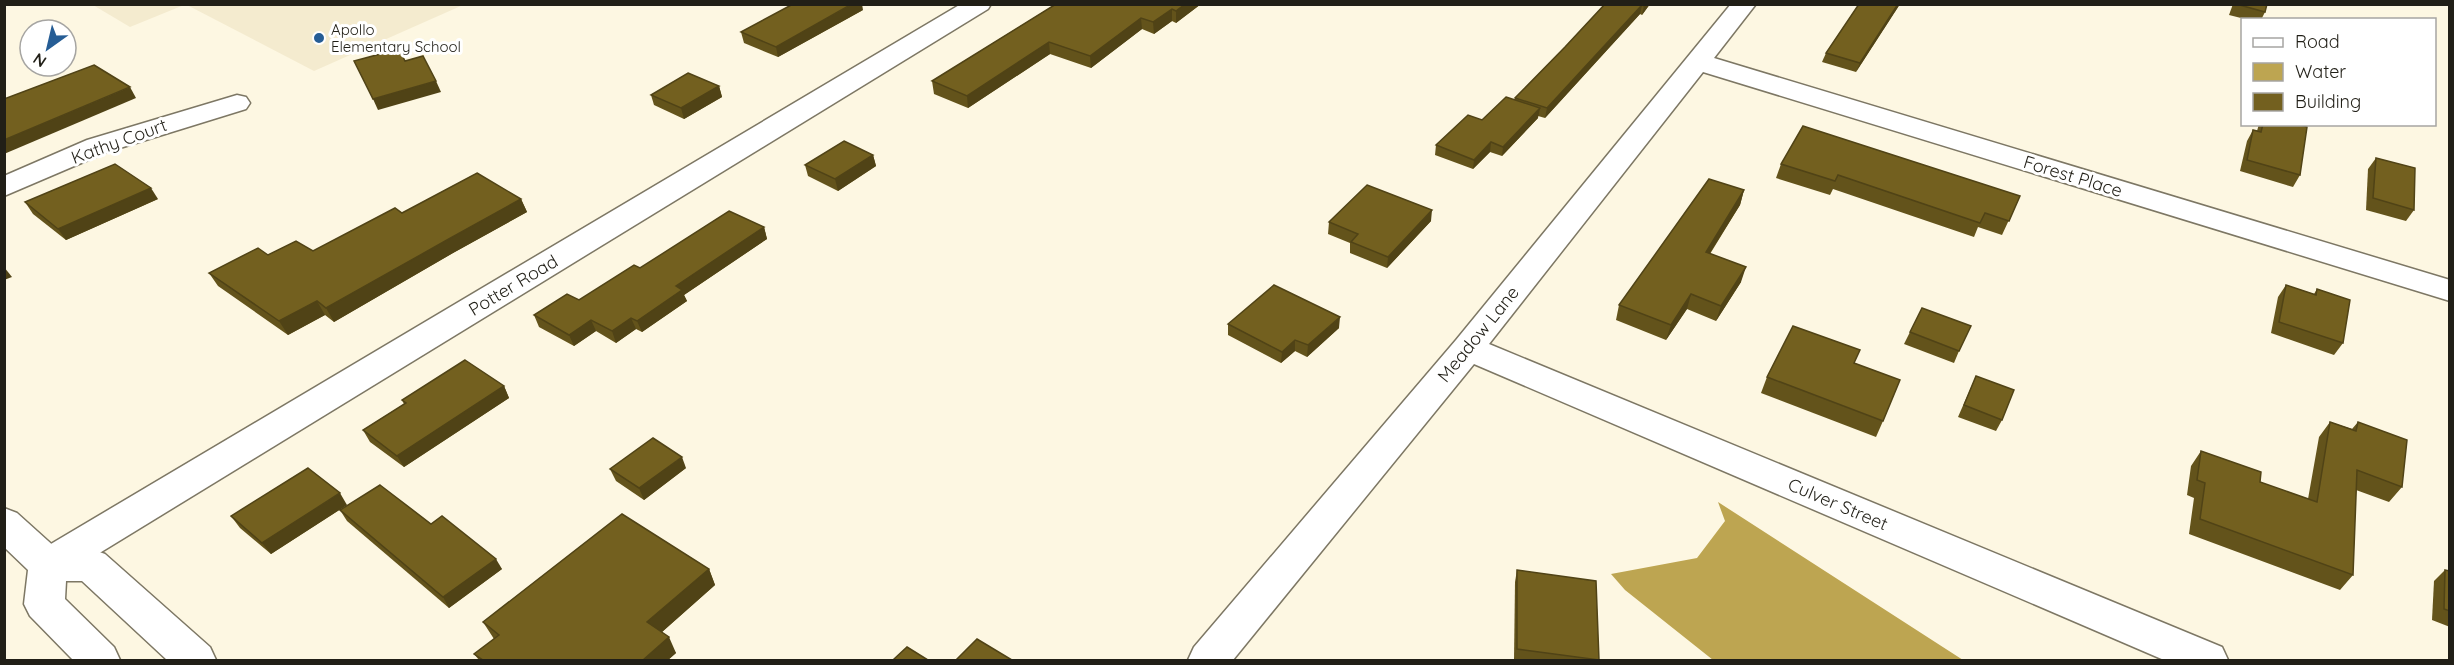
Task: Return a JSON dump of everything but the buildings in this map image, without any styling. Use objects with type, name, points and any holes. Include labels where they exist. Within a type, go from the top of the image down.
[{"type":"street","name":"Potter Road","points":[[48,565],[979,4]]},
{"type":"street","name":"Meadow Lane","points":[[1209,660],[1468,348],[1744,4]]},
{"type":"street","name":"Forest Place","points":[[1696,61],[2450,291]]},
{"type":"street","name":"Kathy Court","points":[[4,187],[97,146],[237,103]]},
{"type":"street","name":"Culver Street","points":[[1468,348],[2207,660]]},
{"type":"street","points":[[4,523],[48,565],[91,565],[195,660]]},
{"type":"street","points":[[48,565],[44,604],[99,660]]},
{"type":"shaded area","name":"Apollo Elementary School","points":[[187,4],[463,5],[314,71]]},
{"type":"shaded area","points":[[93,5],[184,5],[130,27]]},
{"type":"water","points":[[1718,502],[1963,660],[1713,660],[1625,590],[1611,574],[1697,558],[1725,521]]},
{"type":"place","name":"Apollo Elementary School","points":[[319,38]]}]
